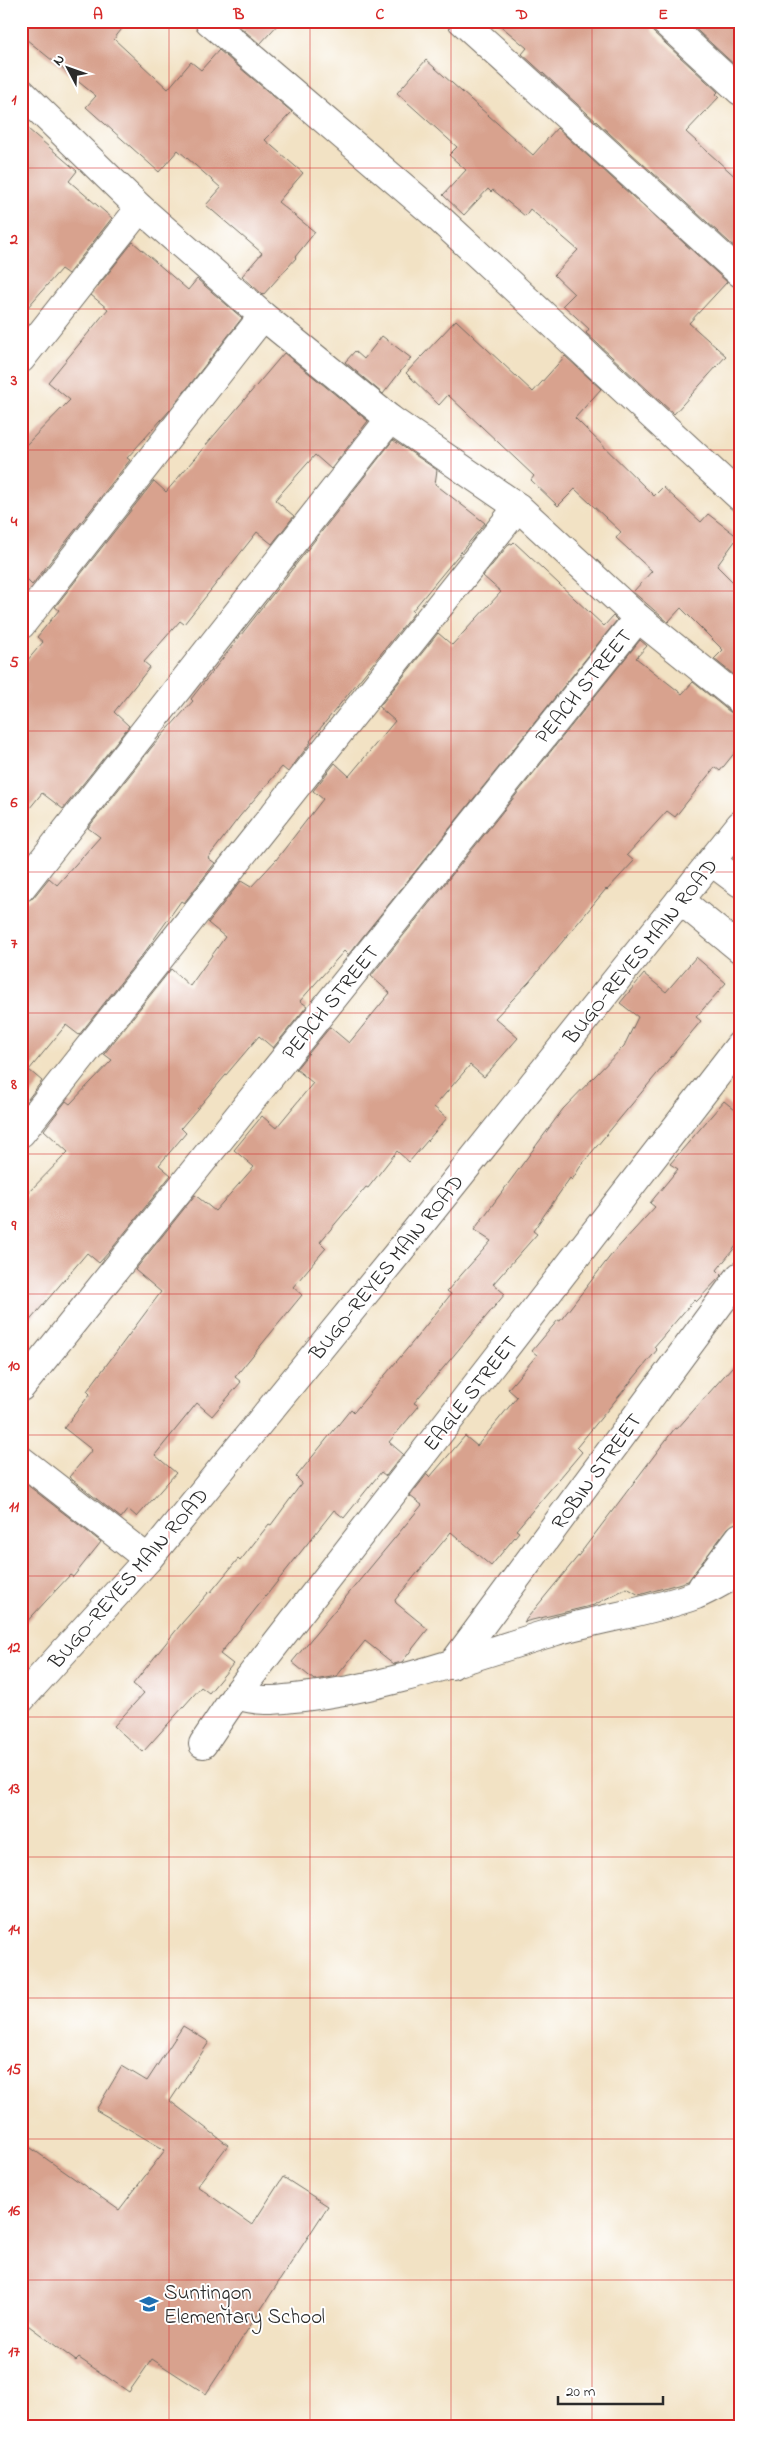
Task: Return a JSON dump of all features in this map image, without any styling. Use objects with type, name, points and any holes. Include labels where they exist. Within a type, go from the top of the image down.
[{"type":"street","points":[[209,21],[430,210],[740,498]]},
{"type":"street","points":[[462,21],[740,273]]},
{"type":"street","points":[[664,21],[740,91]]},
{"type":"street","points":[[24,104],[263,316],[390,420],[518,507],[638,618],[740,700]]},
{"type":"street","points":[[21,359],[140,208]]},
{"type":"street","points":[[21,625],[263,316]]},
{"type":"street","points":[[21,888],[390,420]]},
{"type":"street","points":[[21,1133],[518,507]]},
{"type":"street","name":"PEACH STREET","points":[[21,1386],[638,618]]},
{"type":"street","name":"BUGO-REYES MAIN ROAD","points":[[21,1699],[148,1559],[397,1254],[740,825]]},
{"type":"street","points":[[712,862],[740,883]]},
{"type":"street","points":[[680,900],[740,949]]},
{"type":"street","name":"EAGLE STREET","points":[[203,1744],[236,1696],[740,1045]]},
{"type":"street","name":"ROBIN STREET","points":[[452,1665],[740,1276]]},
{"type":"street","points":[[21,1460],[148,1559]]},
{"type":"street","points":[[697,1594],[740,1537]]},
{"type":"street","points":[[236,1696],[255,1701],[274,1702],[346,1692],[452,1665],[555,1632],[611,1619],[697,1594],[740,1572]]},
{"type":"building","points":[[21,21],[128,21],[114,39],[168,89],[191,62],[201,70],[219,50],[292,112],[265,140],[303,173],[278,202],[315,232],[296,258],[263,295],[242,276],[262,253],[206,205],[221,188],[178,150],[159,172],[86,107],[96,96],[21,35]]},
{"type":"building","points":[[245,21],[281,21],[260,44],[240,27]]},
{"type":"building","points":[[495,21],[649,21],[653,32],[718,92],[716,94],[719,97],[686,132],[740,181],[740,252],[522,54],[527,48]]},
{"type":"building","points":[[687,21],[740,21],[739,69]]},
{"type":"building","points":[[426,60],[533,155],[557,128],[727,282],[689,323],[726,356],[674,414],[586,333],[589,329],[563,305],[574,294],[554,275],[578,250],[530,209],[525,216],[493,190],[491,192],[488,189],[464,215],[443,195],[466,170],[449,155],[457,147],[397,93]]},
{"type":"building","points":[[21,123],[77,171],[69,181],[112,218],[68,274],[61,269],[21,315]]},
{"type":"building","points":[[133,242],[188,290],[197,279],[242,318],[170,410],[127,458],[130,460],[32,585],[21,574],[21,450],[70,400],[48,382],[108,309],[91,295]]},
{"type":"building","points":[[456,320],[533,392],[565,356],[601,389],[575,418],[654,496],[663,487],[701,522],[708,514],[738,537],[717,566],[740,589],[740,680],[714,659],[723,650],[681,608],[668,622],[633,592],[652,571],[616,538],[621,532],[575,489],[558,506],[531,480],[534,476],[448,395],[439,405],[406,373]]},
{"type":"building","points":[[382,336],[411,358],[383,394],[345,362],[355,351],[364,359]]},
{"type":"building","points":[[284,353],[368,421],[331,469],[315,455],[275,500],[294,516],[272,544],[257,532],[184,624],[180,621],[144,662],[150,667],[114,712],[129,726],[63,809],[42,793],[21,819],[21,668],[43,642],[37,637],[59,610],[55,607],[154,481],[166,492]]},
{"type":"building","points":[[393,440],[437,470],[435,484],[485,523],[412,611],[414,613],[310,741],[288,772],[282,767],[240,816],[208,858],[215,863],[184,903],[181,901],[147,949],[79,1035],[66,1025],[29,1070],[42,1081],[21,1108],[21,903],[33,898],[49,878],[57,885],[100,837],[88,828],[152,747],[193,701],[191,699]]},
{"type":"building","points":[[514,542],[604,626],[613,616],[617,620],[348,955],[344,951],[300,1001],[307,1006],[273,1048],[259,1036],[181,1128],[186,1133],[159,1165],[171,1175],[110,1251],[99,1263],[87,1253],[21,1331],[21,1200],[68,1152],[44,1130],[66,1101],[70,1104],[112,1060],[104,1054],[171,969],[190,986],[225,937],[208,923],[241,881],[251,887],[276,860],[323,799],[313,791],[335,763],[349,776],[395,721],[379,707],[438,633],[452,645],[501,592],[483,576],[510,543]]},
{"type":"building","points":[[640,640],[647,646],[636,658],[682,694],[693,682],[730,712],[740,715],[740,746],[720,771],[715,767],[675,817],[667,811],[627,855],[634,861],[606,889],[529,982],[495,1018],[518,1038],[484,1077],[470,1065],[434,1107],[447,1118],[409,1162],[397,1151],[368,1188],[366,1187],[320,1242],[326,1248],[293,1287],[302,1295],[235,1377],[241,1382],[212,1416],[197,1403],[155,1455],[176,1473],[137,1517],[128,1509],[121,1518],[69,1477],[92,1450],[64,1428],[90,1394],[87,1391],[161,1292],[135,1270],[195,1195],[215,1211],[254,1167],[234,1150],[262,1116],[276,1128],[313,1083],[296,1069],[330,1027],[349,1043],[390,993],[371,976]]},
{"type":"building","points":[[696,957],[726,983],[696,1017],[701,1021],[582,1164],[572,1180],[570,1178],[533,1231],[537,1234],[493,1284],[505,1294],[414,1403],[419,1406],[389,1442],[403,1454],[386,1476],[381,1472],[344,1518],[334,1510],[220,1654],[233,1664],[209,1693],[201,1687],[143,1752],[114,1726],[144,1693],[133,1684],[182,1623],[238,1559],[240,1561],[269,1524],[271,1525],[302,1483],[296,1477],[351,1409],[354,1412],[412,1343],[451,1294],[447,1291],[491,1241],[474,1230],[563,1109],[624,1046],[638,1017],[620,1003],[644,974],[666,992]]},
{"type":"building","points":[[724,1101],[740,1114],[740,1241],[717,1270],[722,1275],[696,1302],[694,1300],[654,1347],[657,1350],[577,1447],[582,1452],[516,1530],[519,1532],[491,1566],[451,1532],[395,1600],[396,1603],[428,1629],[402,1662],[394,1664],[365,1641],[337,1676],[314,1680],[292,1662],[422,1505],[410,1496],[427,1474],[430,1477],[465,1436],[477,1446],[517,1397],[508,1389],[537,1355],[532,1351],[558,1320],[560,1321],[612,1254],[655,1207],[650,1203],[678,1169],[670,1164]]},
{"type":"building","points":[[740,1358],[740,1521],[728,1528],[688,1581],[639,1595],[627,1588],[594,1605],[524,1622],[579,1555],[675,1428],[677,1429]]},
{"type":"building","points":[[21,1480],[101,1542],[73,1577],[70,1575],[21,1628]]},
{"type":"building","points":[[183,2026],[209,2042],[170,2101],[228,2145],[197,2186],[252,2225],[283,2177],[328,2206],[206,2394],[152,2359],[129,2392],[79,2358],[76,2361],[21,2320],[21,2141],[119,2210],[165,2150],[96,2110],[122,2066],[147,2081]]},
{"type":"place","name":"Suntingon Elementary School","points":[[149,2304]]}]
